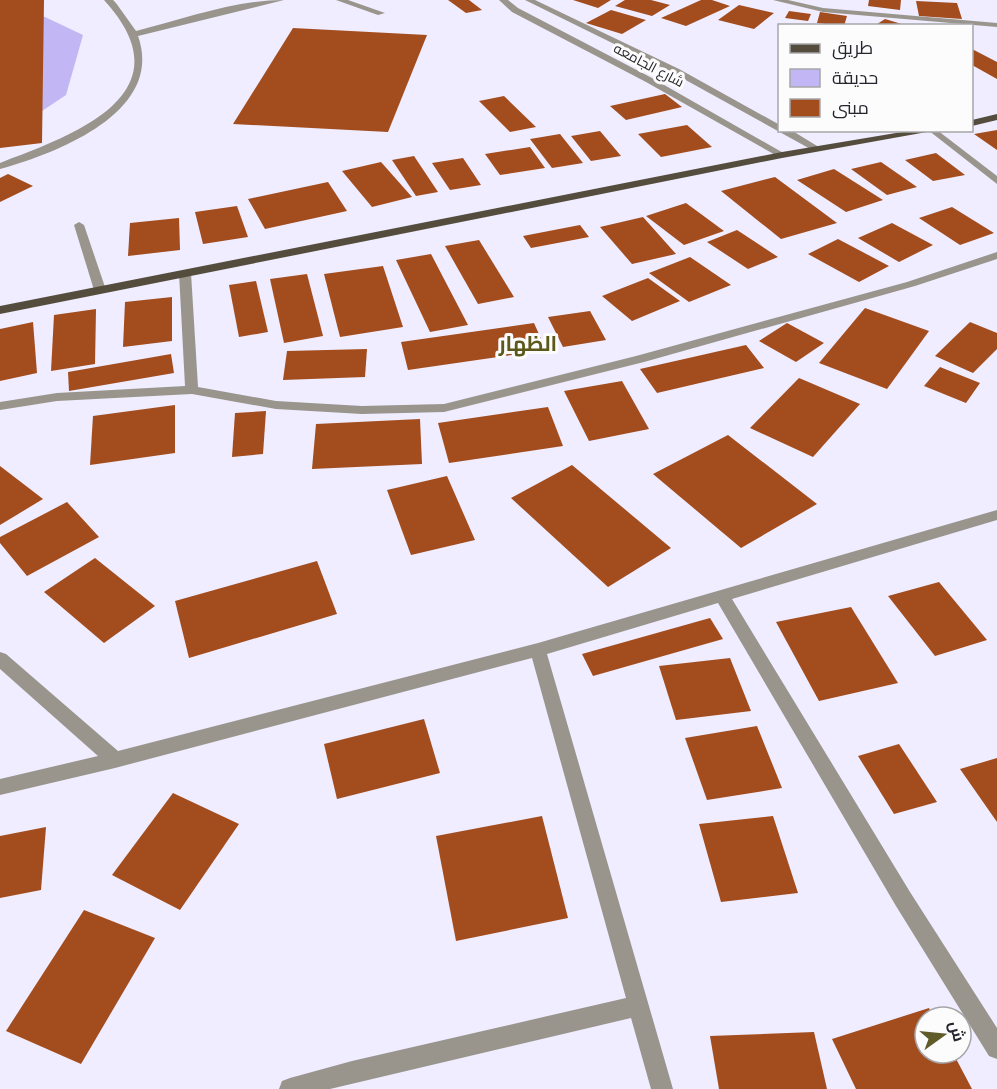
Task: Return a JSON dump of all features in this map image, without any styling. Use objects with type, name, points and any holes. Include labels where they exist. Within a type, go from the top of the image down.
[{"type":"main road","points":[[973,123],[997,117]]},
{"type":"main road","points":[[0,310],[782,155],[927,132]]},
{"type":"street","points":[[0,166],[59,145],[100,122],[126,98],[141,66],[136,33],[108,0]]},
{"type":"street","points":[[136,33],[237,8],[280,0]]},
{"type":"street","points":[[340,0],[381,12]]},
{"type":"street","name":"شارع الجامعه","points":[[502,0],[515,10],[649,80],[782,155]]},
{"type":"street","name":"شارع الجامعه","points":[[529,0],[676,71],[778,128]]},
{"type":"street","points":[[777,0],[823,10],[997,25]]},
{"type":"street","points":[[823,10],[825,0]]},
{"type":"street","name":"شارع الجامعه","points":[[785,132],[817,149]]},
{"type":"street","points":[[934,132],[997,181]]},
{"type":"street","points":[[79,225],[100,290]]},
{"type":"street","points":[[0,406],[57,397],[192,390],[276,405],[362,410],[444,408],[640,359],[911,284],[997,255]]},
{"type":"street","points":[[185,273],[192,390]]},
{"type":"street","points":[[0,787],[115,760],[538,650],[997,515]]},
{"type":"street","points":[[722,596],[897,889],[997,1048]]},
{"type":"street","points":[[538,650],[662,1089]]},
{"type":"street","points":[[0,659],[115,760]]},
{"type":"street","points":[[290,1089],[352,1072],[638,1006]]},
{"type":"green space","points":[[9,0],[83,35],[66,95],[0,139]]},
{"type":"building","points":[[0,0],[44,0],[42,143],[0,148]]},
{"type":"building","points":[[448,0],[469,0],[482,10],[466,13]]},
{"type":"building","points":[[573,0],[611,0],[598,8]]},
{"type":"building","points":[[625,0],[651,0],[670,5],[652,16],[615,6]]},
{"type":"building","points":[[701,0],[712,0],[730,6],[686,26],[661,18]]},
{"type":"building","points":[[869,0],[901,0],[900,10],[868,6]]},
{"type":"building","points":[[916,1],[957,3],[962,19],[919,16]]},
{"type":"building","points":[[739,5],[774,13],[754,29],[718,20]]},
{"type":"building","points":[[611,10],[646,20],[622,34],[586,23]]},
{"type":"building","points":[[789,11],[811,14],[808,21],[785,18]]},
{"type":"building","points":[[820,12],[847,16],[845,24],[817,23]]},
{"type":"building","points":[[885,19],[902,24],[877,24]]},
{"type":"building","points":[[293,28],[427,35],[388,132],[233,124]]},
{"type":"building","points":[[973,50],[997,62],[997,79],[973,66]]},
{"type":"building","points":[[665,94],[682,107],[626,120],[610,106]]},
{"type":"building","points":[[504,96],[536,127],[510,132],[479,101]]},
{"type":"building","points":[[687,125],[712,147],[661,157],[638,134]]},
{"type":"building","points":[[997,130],[997,150],[974,134]]},
{"type":"building","points":[[600,131],[621,156],[591,161],[571,136]]},
{"type":"building","points":[[560,134],[583,163],[552,168],[530,139]]},
{"type":"building","points":[[530,147],[545,168],[500,175],[485,154]]},
{"type":"building","points":[[936,153],[965,175],[933,181],[905,160]]},
{"type":"building","points":[[414,156],[438,192],[416,196],[392,160]]},
{"type":"building","points":[[463,158],[481,185],[450,190],[432,163]]},
{"type":"building","points":[[381,162],[412,197],[372,207],[342,171]]},
{"type":"building","points":[[881,162],[917,187],[887,195],[851,169]]},
{"type":"building","points":[[834,169],[883,200],[846,212],[797,180]]},
{"type":"building","points":[[8,174],[33,186],[0,202],[0,178]]},
{"type":"building","points":[[775,177],[837,223],[781,239],[721,191]]},
{"type":"building","points":[[328,182],[347,211],[265,229],[248,199]]},
{"type":"building","points":[[686,203],[724,231],[684,245],[646,216]]},
{"type":"building","points":[[237,206],[248,237],[203,244],[195,212]]},
{"type":"building","points":[[952,207],[994,233],[960,245],[919,218]]},
{"type":"building","points":[[643,217],[676,254],[632,264],[600,227]]},
{"type":"building","points":[[179,218],[180,250],[128,256],[130,223]]},
{"type":"building","points":[[892,223],[933,245],[899,262],[858,238]]},
{"type":"building","points":[[580,225],[589,237],[531,248],[523,236]]},
{"type":"building","points":[[737,230],[778,257],[748,269],[707,242]]},
{"type":"building","points":[[838,239],[889,266],[859,282],[808,254]]},
{"type":"building","points":[[479,240],[514,297],[478,304],[445,246]]},
{"type":"building","points":[[431,254],[468,325],[430,332],[396,260]]},
{"type":"building","points":[[690,257],[731,285],[689,302],[649,273]]},
{"type":"building","points":[[383,266],[403,327],[340,337],[324,274]]},
{"type":"building","points":[[307,274],[323,336],[284,343],[270,279]]},
{"type":"building","points":[[648,278],[680,301],[632,321],[602,296]]},
{"type":"building","points":[[256,281],[268,332],[239,337],[229,285]]},
{"type":"building","points":[[172,297],[172,341],[123,347],[125,302]]},
{"type":"building","points":[[865,308],[929,331],[887,389],[819,363]]},
{"type":"building","points":[[96,309],[95,364],[51,371],[54,315]]},
{"type":"building","points":[[590,311],[606,340],[563,347],[548,317]]},
{"type":"building","points":[[33,322],[37,373],[0,381],[0,329]]},
{"type":"building","points":[[970,322],[997,333],[997,349],[973,373],[935,356]]},
{"type":"building","points":[[534,323],[546,350],[408,370],[401,342]]},
{"type":"building","points":[[787,323],[824,343],[796,362],[759,341]]},
{"type":"building","points":[[746,345],[764,368],[657,393],[640,369]]},
{"type":"building","points":[[367,349],[365,377],[283,380],[287,351]]},
{"type":"building","points":[[171,354],[174,373],[69,391],[68,372]]},
{"type":"building","points":[[940,367],[980,383],[966,403],[924,386]]},
{"type":"building","points":[[799,378],[860,404],[813,457],[750,428]]},
{"type":"building","points":[[622,381],[649,429],[589,441],[564,391]]},
{"type":"building","points":[[175,405],[175,453],[90,465],[93,416]]},
{"type":"building","points":[[548,407],[563,446],[449,463],[438,423]]},
{"type":"building","points":[[266,411],[263,454],[232,457],[235,413]]},
{"type":"building","points":[[420,419],[422,464],[312,469],[316,424]]},
{"type":"building","points":[[728,435],[817,504],[741,548],[653,474]]},
{"type":"building","points":[[572,465],[671,548],[608,587],[511,498]]},
{"type":"building","points":[[0,466],[43,499],[0,525]]},
{"type":"building","points":[[447,476],[475,540],[411,555],[387,490]]},
{"type":"building","points":[[67,502],[99,537],[27,576],[0,543],[0,537]]},
{"type":"building","points":[[95,558],[155,606],[104,643],[44,592]]},
{"type":"building","points":[[317,561],[337,614],[189,658],[175,601]]},
{"type":"building","points":[[939,582],[987,640],[935,656],[888,596]]},
{"type":"building","points":[[851,607],[898,683],[819,701],[776,622]]},
{"type":"building","points":[[710,618],[723,639],[593,676],[582,654]]},
{"type":"building","points":[[730,658],[751,711],[676,720],[659,666]]},
{"type":"building","points":[[424,719],[440,773],[337,799],[324,744]]},
{"type":"building","points":[[757,726],[782,788],[707,800],[685,738]]},
{"type":"building","points":[[899,744],[937,802],[894,814],[858,756]]},
{"type":"building","points":[[997,758],[997,822],[960,769]]},
{"type":"building","points":[[173,793],[239,824],[180,910],[112,875]]},
{"type":"building","points":[[542,816],[568,918],[456,941],[436,836]]},
{"type":"building","points":[[773,816],[798,893],[721,902],[699,824]]},
{"type":"building","points":[[46,827],[41,890],[0,898],[0,836]]},
{"type":"building","points":[[84,910],[155,938],[81,1064],[6,1031]]},
{"type":"building","points":[[913,1013],[913,1065],[959,1065],[972,1089],[856,1089],[832,1039]]},
{"type":"building","points":[[814,1032],[827,1089],[719,1089],[710,1036]]},
{"type":"district","name":"الظهار","points":[[528,344]]}]
